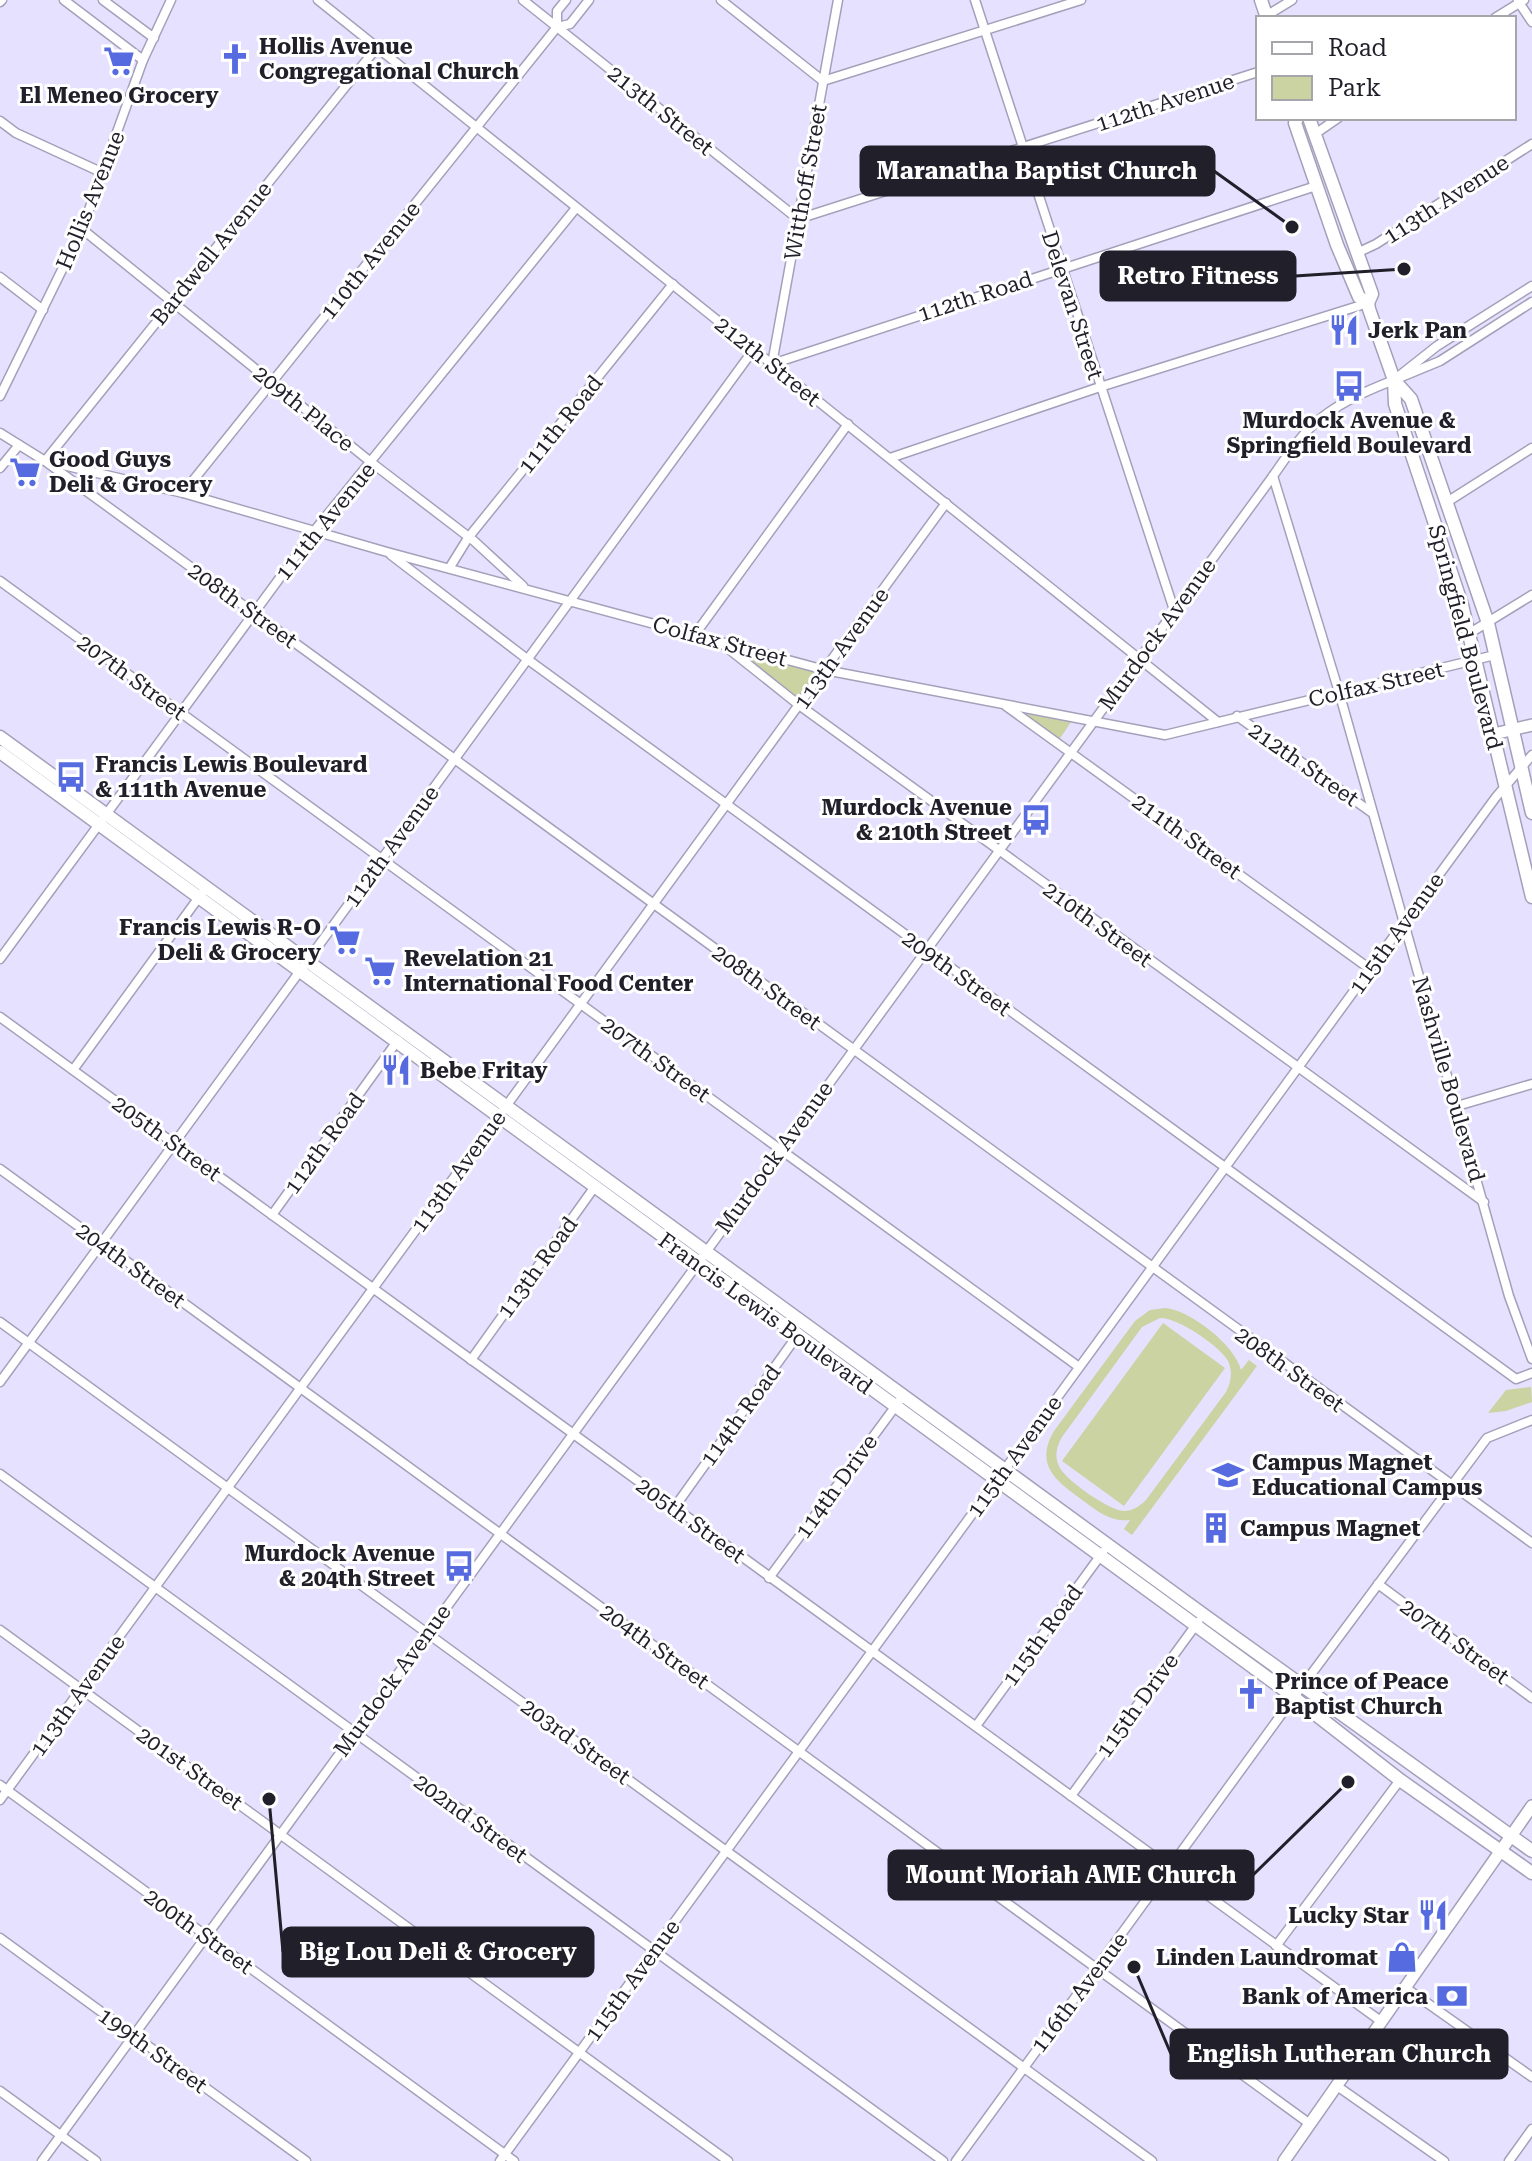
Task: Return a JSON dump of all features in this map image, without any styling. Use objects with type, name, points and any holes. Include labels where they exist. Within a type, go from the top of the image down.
[{"type":"main road","name":"Springfield Boulevard","points":[[1296,120],[1316,186],[1359,297],[1368,303],[1394,380],[1395,404],[1470,633],[1532,897]]},
{"type":"main road","name":"Springfield Boulevard","points":[[1310,120],[1359,252],[1372,294],[1368,303]]},
{"type":"main road","name":"Springfield Boulevard","points":[[1394,380],[1411,399],[1488,623],[1532,813]]},
{"type":"main road","points":[[1494,734],[1532,725]]},
{"type":"main road","name":"Francis Lewis Boulevard","points":[[0,737],[102,819]]},
{"type":"main road","name":"Francis Lewis Boulevard","points":[[0,752],[307,961],[497,1115],[1195,1626],[1532,1851]]},
{"type":"main road","name":"Francis Lewis Boulevard","points":[[203,892],[299,972],[506,1104],[1204,1615],[1400,1780],[1532,1873]]},
{"type":"main road","points":[[1284,2161],[1532,1806]]},
{"type":"street","points":[[64,0],[143,60]]},
{"type":"street","points":[[103,0],[154,38]]},
{"type":"street","name":"Hollis Avenue","points":[[0,396],[82,229],[143,60],[171,0]]},
{"type":"street","name":"212th Street","points":[[318,0],[1218,722]]},
{"type":"street","name":"213th Street","points":[[523,0],[798,219]]},
{"type":"street","name":"110th Avenue","points":[[557,27],[557,11],[566,0]]},
{"type":"street","name":"110th Avenue","points":[[183,493],[557,27],[570,24],[589,0]]},
{"type":"street","points":[[721,0],[823,81],[1081,0]]},
{"type":"street","name":"Witthoff Street","points":[[772,364],[838,0]]},
{"type":"street","name":"Delevan Street","points":[[975,0],[1174,610]]},
{"type":"street","points":[[1268,16],[1292,0]]},
{"type":"street","points":[[1498,16],[1520,1],[1532,22]]},
{"type":"street","name":"Bardwell Avenue","points":[[45,461],[378,46]]},
{"type":"street","name":"112th Avenue","points":[[798,219],[1256,73]]},
{"type":"street","points":[[1315,134],[1335,120]]},
{"type":"street","points":[[0,121],[16,133],[103,173]]},
{"type":"street","name":"113th Avenue","points":[[1359,252],[1532,144]]},
{"type":"street","name":"112th Road","points":[[772,364],[1316,186]]},
{"type":"street","name":"111th Avenue","points":[[0,959],[315,530],[576,208]]},
{"type":"street","name":"209th Place","points":[[82,229],[468,538],[526,588]]},
{"type":"street","points":[[0,277],[43,310]]},
{"type":"street","name":"111th Road","points":[[450,567],[468,538],[673,284]]},
{"type":"street","name":"Murdock Avenue","points":[[1394,380],[1437,346],[1532,286]]},
{"type":"street","name":"Murdock Avenue","points":[[42,2161],[1308,430],[1357,396],[1440,361],[1532,302]]},
{"type":"street","points":[[890,458],[1100,387],[1368,303]]},
{"type":"street","name":"112th Avenue","points":[[0,1382],[754,349]]},
{"type":"street","points":[[696,633],[848,424]]},
{"type":"street","name":"208th Street","points":[[0,433],[45,461],[1532,1543]]},
{"type":"street","points":[[0,468],[19,445]]},
{"type":"street","points":[[1447,502],[1532,448]]},
{"type":"street","name":"Colfax Street","points":[[45,461],[183,493],[387,552],[571,599],[825,670],[1165,735],[1495,655]]},
{"type":"street","name":"Nashville Boulevard","points":[[1273,476],[1339,692],[1509,1296],[1532,1359]]},
{"type":"street","name":"113th Avenue","points":[[0,1800],[4,1788],[81,1689],[946,503]]},
{"type":"street","name":"209th Street","points":[[387,552],[726,805],[1516,1379],[1532,1373]]},
{"type":"street","name":"207th Street","points":[[0,581],[1079,1367]]},
{"type":"street","points":[[1470,633],[1532,595]]},
{"type":"street","name":"210th Street","points":[[718,640],[799,705],[1484,1202]]},
{"type":"street","name":"211th Street","points":[[1002,703],[1370,969]]},
{"type":"street","name":"212th Street","points":[[1237,716],[1371,812]]},
{"type":"street","name":"115th Avenue","points":[[503,2158],[1224,1168],[1532,755]]},
{"type":"street","points":[[73,1070],[203,892]]},
{"type":"street","name":"205th Street","points":[[0,1017],[1382,2022]]},
{"type":"street","name":"112th Road","points":[[272,1215],[400,1037]]},
{"type":"street","points":[[1457,1106],[1532,1084]]},
{"type":"street","name":"204th Street","points":[[0,1169],[1310,2124]]},
{"type":"street","name":"113th Road","points":[[471,1360],[604,1175]]},
{"type":"street","name":"203rd Street","points":[[0,1322],[1152,2161]]},
{"type":"street","name":"114th Road","points":[[674,1508],[806,1323]]},
{"type":"street","name":"114th Drive","points":[[769,1578],[903,1396]]},
{"type":"street","name":"116th Avenue","points":[[956,2161],[1450,1485],[1487,1438],[1532,1420]]},
{"type":"street","name":"202nd Street","points":[[0,1474],[943,2161]]},
{"type":"street","name":"115th Road","points":[[976,1726],[1108,1545]]},
{"type":"street","name":"207th Street","points":[[1378,1584],[1532,1698]]},
{"type":"street","name":"115th Drive","points":[[1071,1796],[1204,1615]]},
{"type":"street","name":"201st Street","points":[[0,1630],[728,2161]]},
{"type":"street","points":[[1276,1946],[1400,1780]]},
{"type":"street","name":"200th Street","points":[[4,1788],[503,2158],[514,2161]]},
{"type":"street","name":"199th Street","points":[[0,1938],[306,2161]]},
{"type":"street","points":[[1406,1988],[1532,2077]]},
{"type":"street","points":[[1337,2086],[1444,2161]]},
{"type":"street","points":[[0,2091],[96,2161]]},
{"type":"street","points":[[1509,2161],[1532,2129]]},
{"type":"green space","points":[[737,651],[822,671],[799,702]]},
{"type":"green space","points":[[1026,714],[1071,722],[1059,740]]},
{"type":"green space","points":[[1165,1308],[1187,1315],[1221,1340],[1241,1370],[1249,1360],[1257,1366],[1132,1535],[1124,1529],[1130,1520],[1117,1520],[1101,1513],[1058,1481],[1046,1455],[1054,1431],[1135,1321],[1150,1310]],"holes":[[[1160,1318],[1187,1327],[1216,1348],[1228,1361],[1230,1381],[1226,1392],[1146,1500],[1130,1510],[1118,1510],[1089,1494],[1064,1474],[1057,1460],[1057,1449],[1062,1437],[1142,1327]]]},
{"type":"green space","points":[[1163,1323],[1225,1368],[1124,1506],[1062,1461]]},
{"type":"green space","points":[[1531,1387],[1532,1402],[1506,1411],[1488,1413],[1506,1390]]},
{"type":"place","name":"Hollis Avenue Congregational Church","points":[[235,59]]},
{"type":"place","name":"El Meneo Grocery","points":[[119,61]]},
{"type":"place","name":"Maranatha Baptist Church","points":[[1292,227]]},
{"type":"place","name":"Retro Fitness","points":[[1404,269]]},
{"type":"place","name":"Jerk Pan","points":[[1344,330]]},
{"type":"place","name":"Murdock Avenue & Springfield Boulevard","points":[[1349,386]]},
{"type":"place","name":"Good Guys Deli & Grocery","points":[[25,472]]},
{"type":"place","name":"Francis Lewis Boulevard & 111th Avenue","points":[[71,777]]},
{"type":"place","name":"Murdock Avenue & 210th Street","points":[[1036,820]]},
{"type":"place","name":"Francis Lewis R-O Deli & Grocery","points":[[345,940]]},
{"type":"place","name":"Revelation 21 International Food Center","points":[[380,971]]},
{"type":"place","name":"Bebe Fritay","points":[[396,1070]]},
{"type":"place","name":"Campus Magnet Educational Campus","points":[[1228,1475]]},
{"type":"place","name":"Campus Magnet","points":[[1216,1528]]},
{"type":"place","name":"Murdock Avenue & 204th Street","points":[[459,1566]]},
{"type":"place","name":"Prince of Peace Baptist Church","points":[[1251,1694]]},
{"type":"place","name":"Mount Moriah AME Church","points":[[1348,1782]]},
{"type":"place","name":"Big Lou Deli & Grocery","points":[[269,1799]]},
{"type":"place","name":"Lucky Star","points":[[1433,1915]]},
{"type":"place","name":"Linden Laundromat","points":[[1402,1957]]},
{"type":"place","name":"English Lutheran Church","points":[[1134,1967]]},
{"type":"place","name":"Bank of America","points":[[1452,1996]]}]
